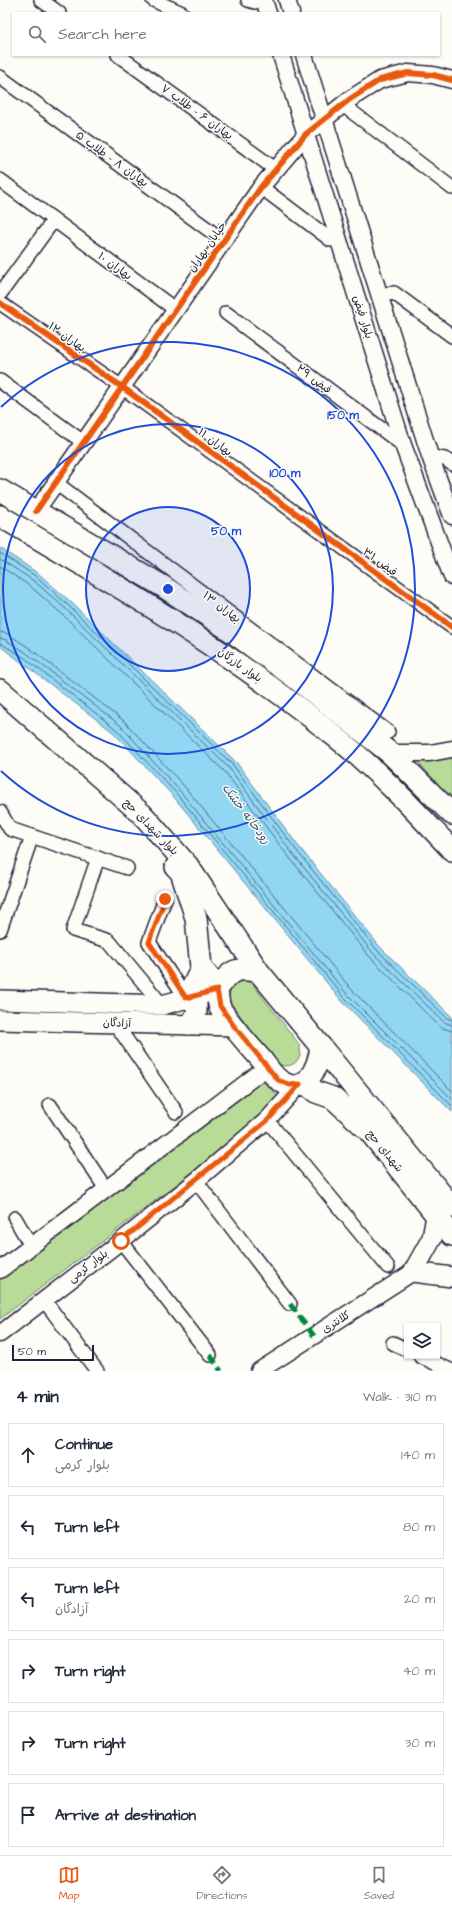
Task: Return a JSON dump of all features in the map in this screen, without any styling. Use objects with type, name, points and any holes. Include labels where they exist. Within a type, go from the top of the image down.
[{"type":"main road","name":"بلوار بازرگان","points":[[0,490],[164,587],[294,677],[390,753],[452,814]]},
{"type":"main road","name":"بلوار بازرگان","points":[[0,516],[93,570],[220,650],[279,692],[343,743],[410,806],[452,850]]},
{"type":"main road","points":[[279,692],[294,677]]},
{"type":"main road","name":"بلوار شهدای حج","points":[[0,690],[142,814],[188,866],[259,972],[321,1047]]},
{"type":"main road","name":"بلوار شهدای حج","points":[[0,700],[137,821],[181,872],[196,918],[202,967]]},
{"type":"main road","points":[[188,1025],[197,1013],[197,1005],[186,998],[202,967],[217,989],[220,1006],[234,1026],[278,1080],[290,1085],[303,1084],[313,1075],[319,1062],[321,1047]]},
{"type":"main road","points":[[217,989],[225,976],[234,971],[246,969],[259,972]]},
{"type":"main road","name":"آزادگان","points":[[0,1000],[162,1004],[217,989]]},
{"type":"main road","name":"آزادگان","points":[[0,1020],[234,1026]]},
{"type":"main road","name":"شهدای حج","points":[[321,1047],[444,1211],[452,1235]]},
{"type":"main road","name":"شهدای حج","points":[[303,1084],[316,1092],[334,1098],[369,1131],[444,1211]]},
{"type":"main road","points":[[444,1211],[432,1238],[413,1272],[452,1277]]},
{"type":"street","points":[[42,0],[59,12]]},
{"type":"street","points":[[152,0],[180,12]]},
{"type":"street","points":[[287,0],[291,12]]},
{"type":"street","points":[[256,1],[267,12]]},
{"type":"street","name":"بهاران ۶ - طلاب ۷","points":[[119,56],[275,169]]},
{"type":"street","name":"بلوار فیض","points":[[281,56],[403,445],[452,577]]},
{"type":"street","name":"بلوار فیض","points":[[304,56],[430,456],[452,516]]},
{"type":"street","name":"خیابان بهاران","points":[[36,511],[261,187],[306,134],[343,105],[380,80],[408,73],[433,75],[452,80]]},
{"type":"street","name":"بهاران ۸ - طلاب ۵","points":[[0,77],[224,241]]},
{"type":"street","points":[[343,105],[452,188]]},
{"type":"street","name":"بهاران ۱۰","points":[[0,180],[53,221],[176,310]]},
{"type":"street","points":[[261,187],[331,240]]},
{"type":"street","points":[[0,294],[53,221]]},
{"type":"street","points":[[379,295],[394,293],[452,336]]},
{"type":"street","name":"بهاران ۱۲","points":[[0,303],[122,387]]},
{"type":"street","name":"فیض ۲۹","points":[[226,313],[403,445]]},
{"type":"street","points":[[0,381],[84,442]]},
{"type":"street","name":"بهاران ۱۱","points":[[122,387],[297,514]]},
{"type":"street","points":[[388,396],[409,390]]},
{"type":"street","points":[[430,456],[445,459],[452,464]]},
{"type":"street","name":"بهاران ۱۳","points":[[56,483],[388,732]]},
{"type":"street","name":"فیض ۳۱","points":[[297,514],[452,626]]},
{"type":"street","points":[[390,753],[430,753],[452,748]]},
{"type":"street","points":[[0,812],[10,829],[128,868]]},
{"type":"street","points":[[0,930],[32,836]]},
{"type":"street","points":[[98,858],[73,930],[109,941],[162,1004]]},
{"type":"street","points":[[165,899],[149,942],[186,998]]},
{"type":"street","points":[[116,1023],[176,1112]]},
{"type":"street","points":[[0,1270],[267,1067]]},
{"type":"street","name":"بلوار کرمی","points":[[0,1334],[196,1181],[268,1120],[303,1084]]},
{"type":"street","points":[[50,1105],[106,1189]]},
{"type":"street","points":[[268,1120],[388,1267]]},
{"type":"street","points":[[196,1181],[290,1304]]},
{"type":"street","points":[[15,1218],[31,1246]]},
{"type":"street","points":[[121,1241],[210,1355]]},
{"type":"street","name":"کلانتری","points":[[259,1371],[413,1272]]},
{"type":"street","points":[[44,1300],[97,1371]]},
{"type":"street","points":[[393,1343],[404,1348]]},
{"type":"street","points":[[426,1359],[452,1371]]},
{"type":"green space","points":[[452,754],[452,800],[417,761]]},
{"type":"green space","points":[[240,981],[251,982],[299,1044],[300,1056],[294,1063],[285,1066],[274,1061],[230,1002],[229,995],[231,990],[234,985]]},
{"type":"green space","points":[[259,1078],[283,1100],[269,1114],[0,1319],[0,1278]]},
{"type":"water","name":"رودخانه خشک","points":[[0,548],[39,574],[73,604],[236,762],[296,843],[380,947],[452,1017],[452,1112],[341,1000],[173,796],[113,732],[0,646]]},
{"type":"marked path","points":[[290,1304],[314,1336]]},
{"type":"marked path","points":[[210,1355],[221,1371]]},
{"type":"cycle path","points":[[36,511],[261,187],[306,134],[350,99],[380,80],[408,73],[433,75],[452,80]]},
{"type":"cycle path","points":[[0,303],[122,387],[452,627]]},
{"type":"route","points":[[121,1241],[196,1181],[268,1120],[300,1084],[290,1085],[278,1080],[234,1026],[220,1006],[217,990],[186,998],[149,942],[165,899]]}]
